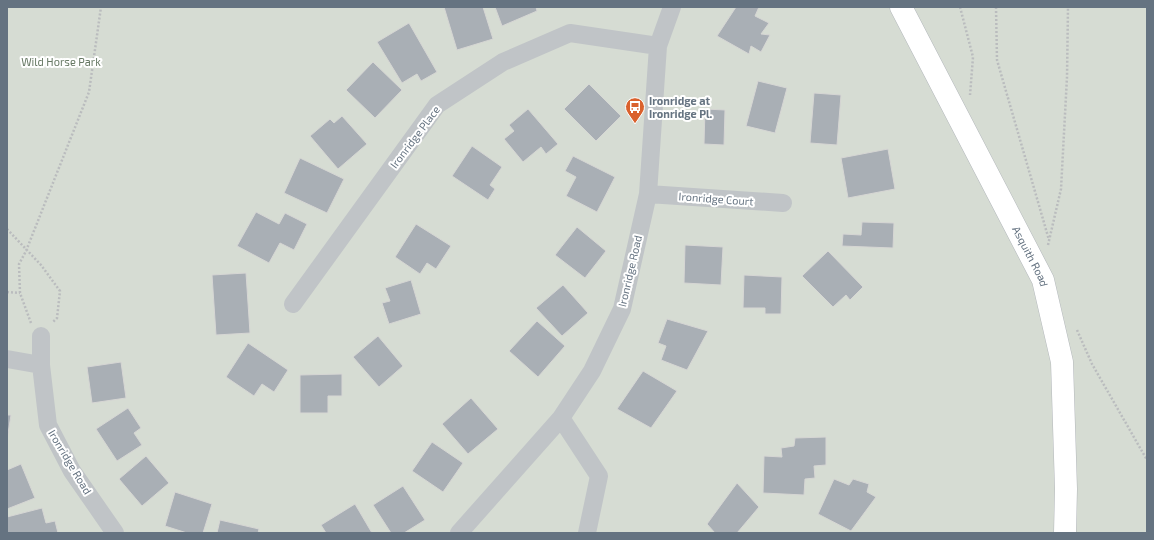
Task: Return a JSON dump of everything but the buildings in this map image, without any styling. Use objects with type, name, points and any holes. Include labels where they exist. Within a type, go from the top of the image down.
[{"type":"street","name":"Ironridge Road","points":[[459,533],[561,418],[592,371],[622,309],[648,194],[658,46],[672,7]]},
{"type":"street","name":"Asquith Road","points":[[901,7],[1042,280],[1062,362],[1066,489],[1065,533]]},
{"type":"street","name":"Ironridge Place","points":[[293,304],[437,105],[503,62],[570,33],[658,46]]},
{"type":"street","name":"Ironridge Court","points":[[648,194],[783,204]]},
{"type":"street","name":"Ironridge Road","points":[[41,336],[41,365],[48,425],[72,471],[115,533]]},
{"type":"street","points":[[7,359],[41,365]]},
{"type":"street","points":[[561,418],[599,476],[587,533]]},
{"type":"path","points":[[7,229],[26,251],[41,265],[60,291],[57,318],[41,336],[28,320],[20,293],[19,264],[26,251],[88,92],[101,7]]},
{"type":"path","points":[[960,7],[973,57],[969,103]]},
{"type":"path","points":[[996,7],[997,60],[1049,241]]},
{"type":"path","points":[[1047,247],[1061,189],[1067,77],[1068,7]]},
{"type":"path","points":[[7,292],[20,293]]},
{"type":"path","points":[[1076,330],[1092,364],[1147,460]]},
{"type":"green space","name":"Wild Horse Park","points":[[7,7],[1147,7],[1147,533],[7,533]]},
{"type":"place","name":"Ironridge at Ironridge Pl.","points":[[635,124]]}]
